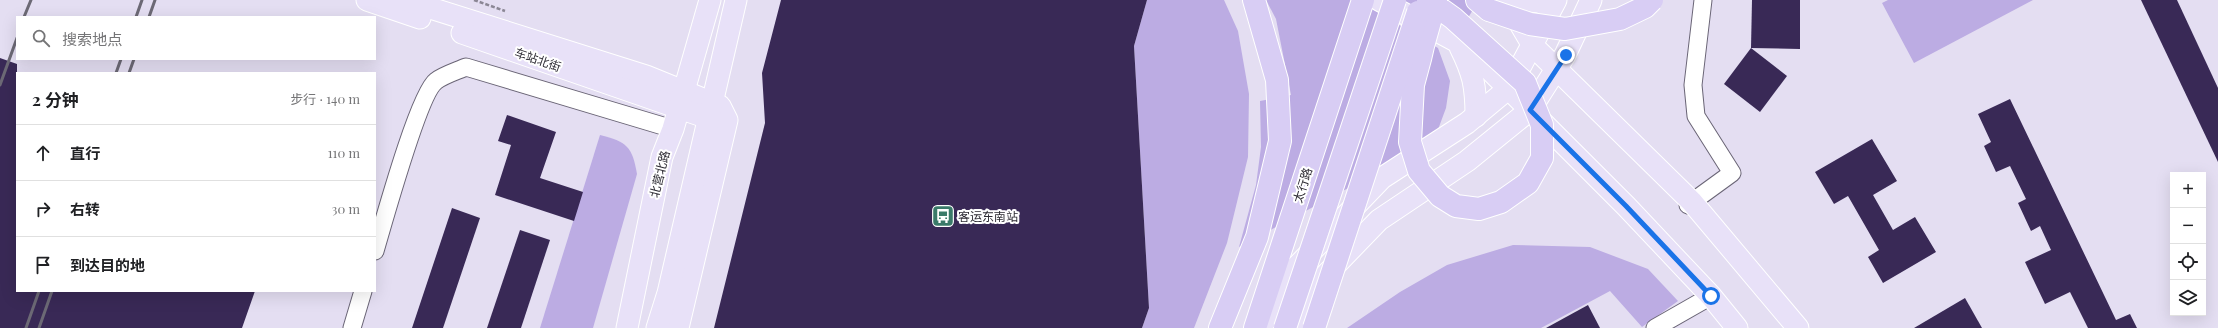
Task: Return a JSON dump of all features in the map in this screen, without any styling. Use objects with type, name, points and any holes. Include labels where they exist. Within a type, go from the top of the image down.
[{"type":"highway","points":[[1220,328],[1257,237],[1280,141],[1277,80],[1254,0]]},
{"type":"highway","name":"太行路","points":[[1255,328],[1363,0]]},
{"type":"highway","points":[[1285,328],[1395,0]]},
{"type":"highway","points":[[1314,328],[1421,0]]},
{"type":"highway","points":[[1428,0],[1434,4],[1440,9],[1453,18],[1525,83],[1542,125],[1542,158],[1528,183],[1502,202],[1479,209],[1456,206],[1440,196],[1419,171],[1410,142],[1413,85],[1425,39],[1434,8],[1436,0]]},
{"type":"highway","points":[[1476,0],[1489,10],[1530,24],[1565,29],[1620,19],[1645,7],[1652,0]]},
{"type":"highway","points":[[1250,328],[1267,291]]},
{"type":"main road","name":"车站北街","points":[[367,0],[682,100],[710,111]]},
{"type":"main road","points":[[405,0],[646,76],[682,100]]},
{"type":"main road","name":"北营北路","points":[[627,328],[662,157],[682,100],[710,0]]},
{"type":"main road","points":[[657,328],[668,293],[736,0]]},
{"type":"main road","points":[[1379,0],[1467,47],[1626,206],[1711,296],[1737,328]]},
{"type":"main road","points":[[1506,0],[1533,46],[1694,200],[1798,328]]},
{"type":"main road","points":[[1520,0],[1539,2],[1543,0]]},
{"type":"main road","points":[[1263,328],[1283,281],[1382,178],[1476,116],[1509,88],[1533,46],[1556,0]]},
{"type":"main road","points":[[1297,328],[1319,282],[1379,220],[1467,161],[1530,110],[1566,55],[1591,0]]},
{"type":"main road","points":[[1457,41],[1472,73],[1476,98],[1476,116]]},
{"type":"main road","points":[[678,328],[727,120],[720,106],[710,111]]},
{"type":"main road","points":[[662,157],[673,144],[682,139],[693,146],[698,164]]},
{"type":"street","points":[[1694,200],[1732,173],[1696,116],[1693,85],[1702,0]]},
{"type":"street","points":[[376,247],[390,198],[425,96],[435,82],[466,67],[673,129]]},
{"type":"street","points":[[352,328],[363,292]]},
{"type":"street","points":[[1655,328],[1711,296]]},
{"type":"shaded area","points":[[1147,0],[1224,0],[1238,31],[1249,94],[1248,157],[1227,243],[1194,328],[1142,328],[1149,308],[1134,46]]},
{"type":"shaded area","points":[[1266,0],[1357,0],[1438,48],[1450,81],[1446,108],[1430,151],[1378,172],[1239,247],[1256,185],[1261,147],[1260,101],[1291,95],[1276,19]]},
{"type":"shaded area","points":[[1401,0],[1479,0],[1458,34]]},
{"type":"shaded area","points":[[1888,0],[2033,0],[1914,63],[1882,3]]},
{"type":"shaded area","points":[[600,135],[616,140],[627,147],[633,157],[637,174],[593,328],[540,328]]},
{"type":"shaded area","points":[[1513,245],[1590,247],[1648,269],[1678,301],[1642,327],[1610,291],[1541,328],[1347,328],[1400,292],[1447,265]]},
{"type":"building","name":"客运东南站","points":[[781,0],[1147,0],[1134,46],[1149,308],[1142,328],[714,328],[765,123],[762,73]]},
{"type":"building","points":[[1752,0],[1800,0],[1800,49],[1751,48]]},
{"type":"building","points":[[2141,0],[2177,0],[2218,88],[2218,162]]},
{"type":"building","points":[[1751,48],[1787,76],[1760,112],[1724,84]]},
{"type":"building","points":[[0,58],[17,64],[16,292],[255,292],[242,328],[0,328]]},
{"type":"building","points":[[2010,99],[2116,320],[2130,314],[2137,328],[2088,328],[2070,292],[2045,304],[2025,262],[2051,250],[2040,226],[2031,231],[2018,203],[2026,199],[2010,166],[1996,172],[1984,146],[1991,142],[1978,114]]},
{"type":"building","points":[[507,115],[556,132],[540,178],[583,192],[574,221],[495,195],[511,145],[498,141]]},
{"type":"building","points":[[1872,139],[1897,181],[1873,195],[1893,230],[1915,217],[1936,252],[1883,283],[1868,257],[1879,250],[1848,196],[1834,204],[1815,172]]},
{"type":"building","points":[[452,208],[480,218],[443,328],[412,328]]},
{"type":"building","points":[[520,230],[550,240],[521,328],[487,328]]},
{"type":"building","points":[[1965,298],[1982,328],[1914,328]]},
{"type":"building","points":[[1588,305],[1600,328],[1546,328]]},
{"type":"railway","points":[[24,16],[31,0]]},
{"type":"railway","points":[[136,16],[142,0]]},
{"type":"railway","points":[[149,16],[155,0]]},
{"type":"railway","points":[[0,85],[16,41]]},
{"type":"railway","points":[[116,72],[121,60]]},
{"type":"railway","points":[[129,72],[134,60]]},
{"type":"railway","points":[[26,328],[39,292]]},
{"type":"railway","points":[[39,328],[52,292]]},
{"type":"place","name":"客运东南站","points":[[943,216]]},
{"type":"route","points":[[1566,55],[1530,110],[1626,206],[1711,296]]}]
